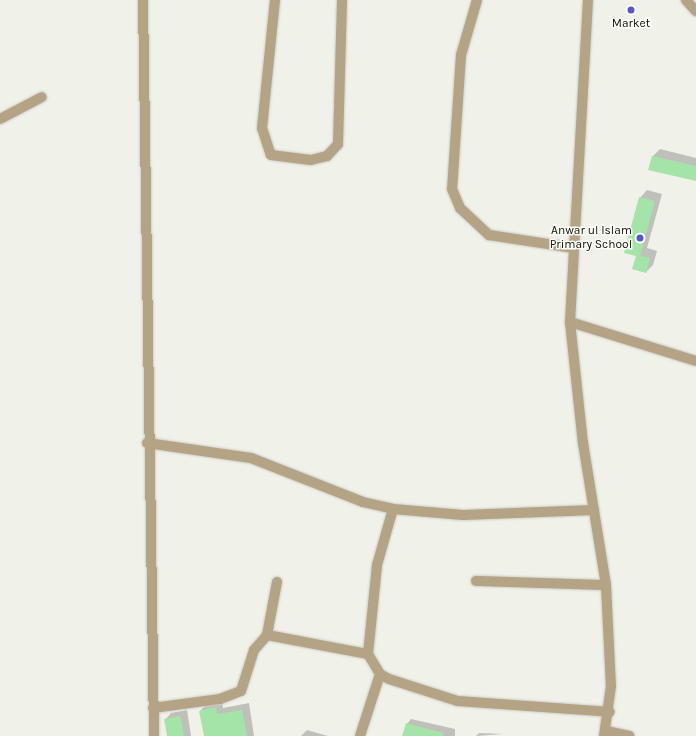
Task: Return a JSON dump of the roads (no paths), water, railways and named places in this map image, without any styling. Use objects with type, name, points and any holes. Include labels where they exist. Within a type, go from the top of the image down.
[{"type":"street","points":[[143,0],[147,443],[154,736]]},
{"type":"street","points":[[275,0],[262,128],[271,155],[311,160],[327,156],[338,144],[342,0]]},
{"type":"street","points":[[477,0],[461,55],[452,189],[460,208],[489,235],[574,248]]},
{"type":"street","points":[[588,0],[570,322],[594,510],[606,585],[611,666],[610,712],[605,733],[629,736]]},
{"type":"street","points":[[686,0],[696,11]]},
{"type":"street","points":[[0,119],[42,97]]},
{"type":"street","points":[[570,322],[696,361]]},
{"type":"street","points":[[147,443],[251,458],[363,502],[393,509],[463,515],[594,510]]},
{"type":"street","points":[[393,509],[377,565],[368,654],[380,674],[458,701],[610,712]]},
{"type":"street","points":[[476,581],[606,585]]},
{"type":"street","points":[[153,708],[220,699],[241,691],[254,650],[267,636],[277,582]]},
{"type":"street","points":[[267,636],[368,654]]},
{"type":"street","points":[[360,736],[380,674]]},
{"type":"place","name":"Market","points":[[631,10]]},
{"type":"place","name":"Anwar ul Islam Primary School","points":[[640,238]]}]
